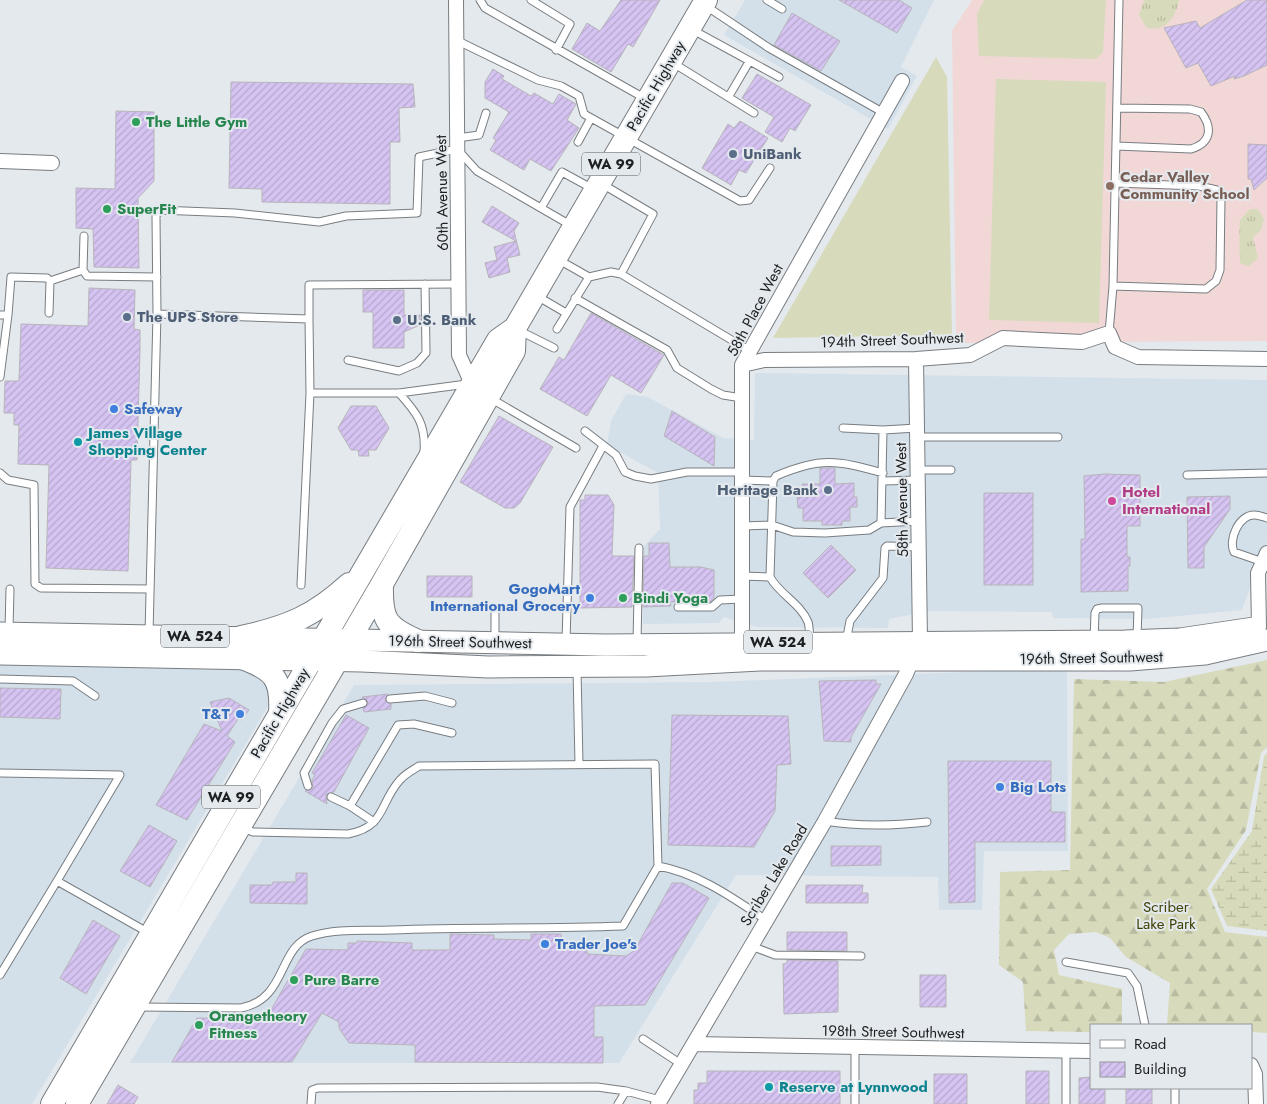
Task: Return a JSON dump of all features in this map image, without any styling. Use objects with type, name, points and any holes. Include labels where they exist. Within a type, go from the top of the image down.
[{"type":"highway","name":"Pacific Highway","points":[[77,1104],[348,639],[382,584],[480,390],[498,340],[515,328],[535,295],[690,28],[702,1]]},
{"type":"highway","name":"Pacific Highway","points":[[52,1104],[422,470],[480,390]]},
{"type":"highway","points":[[280,714],[280,688],[273,675],[241,647],[311,614],[333,599],[366,568]]},
{"type":"highway","points":[[382,584],[382,609],[385,621],[401,634],[418,641]]},
{"type":"main road","name":"196th Street Southwest","points":[[0,654],[105,656],[241,647],[324,639],[348,639],[495,644],[605,645],[846,642],[917,651],[1130,660],[1204,654],[1213,646],[1264,631]]},
{"type":"main road","name":"196th Street Southwest","points":[[5,633],[149,635],[241,647],[312,660],[488,667],[716,662],[1094,641],[1180,639],[1264,631]]},
{"type":"main road","points":[[105,656],[119,644],[145,641],[149,635]]},
{"type":"main road","points":[[716,662],[718,656],[740,649],[742,642]]},
{"type":"main road","points":[[577,666],[582,656],[605,645]]},
{"type":"street","name":"60th Avenue West","points":[[456,0],[459,355],[480,390]]},
{"type":"street","name":"58th Place West","points":[[742,642],[742,365],[902,81]]},
{"type":"street","points":[[0,161],[52,163]]},
{"type":"street","points":[[1109,333],[1115,347],[1138,357],[1267,359]]},
{"type":"street","name":"194th Street Southwest","points":[[742,365],[764,360],[916,359],[970,355],[1004,338],[1082,342],[1109,333]]},
{"type":"street","name":"58th Avenue West","points":[[916,359],[919,547],[917,651]]},
{"type":"street","points":[[1264,564],[1264,631]]},
{"type":"street","name":"Scriber Lake Road","points":[[659,1102],[825,822],[917,651]]},
{"type":"street","name":"198th Street Southwest","points":[[694,1044],[1090,1051]]},
{"type":"street","points":[[1252,1066],[1255,1074],[1256,1104]]},
{"type":"lane","points":[[480,0],[485,8],[556,50],[648,100]]},
{"type":"lane","points":[[531,0],[570,24],[570,28],[556,50]]},
{"type":"lane","points":[[767,0],[782,9]]},
{"type":"lane","points":[[1109,333],[1113,286],[1119,0]]},
{"type":"lane","points":[[702,1],[769,48],[884,113]]},
{"type":"lane","points":[[690,28],[779,77]]},
{"type":"lane","points":[[456,40],[538,80],[579,96],[584,114],[740,201],[749,200],[770,168]]},
{"type":"lane","points":[[671,61],[754,113]]},
{"type":"lane","points":[[728,96],[749,62]]},
{"type":"lane","points":[[1116,146],[1191,149],[1202,146],[1208,137],[1209,127],[1201,112],[1190,109],[1117,108]]},
{"type":"lane","points":[[149,635],[157,314],[156,216],[159,210],[235,213],[319,222],[346,216],[417,214],[419,157],[479,136],[486,113]]},
{"type":"lane","points":[[578,142],[591,118]]},
{"type":"lane","points":[[457,144],[476,171],[574,227]]},
{"type":"lane","points":[[541,208],[562,172],[653,214],[621,274]]},
{"type":"lane","points":[[1113,286],[1206,289],[1216,281],[1220,270],[1221,199],[1216,190],[1199,186],[1115,183]]},
{"type":"lane","points":[[84,236],[83,270],[88,276],[157,276]]},
{"type":"lane","points":[[556,258],[588,276],[611,272],[621,274],[750,351]]},
{"type":"lane","points":[[50,281],[83,270]]},
{"type":"lane","points":[[557,329],[588,276]]},
{"type":"lane","points":[[0,377],[4,315],[11,277],[47,278],[50,281]]},
{"type":"lane","points":[[49,313],[50,281]]},
{"type":"lane","points":[[348,360],[399,371],[417,363],[426,353],[425,284]]},
{"type":"lane","points":[[301,585],[310,393],[309,285],[459,284]]},
{"type":"lane","points":[[535,295],[566,313]]},
{"type":"lane","points":[[575,298],[667,350],[677,368],[711,389],[723,395],[742,398]]},
{"type":"lane","points":[[157,314],[309,319]]},
{"type":"lane","points":[[515,328],[554,348]]},
{"type":"lane","points":[[310,393],[399,393],[480,390],[576,448]]},
{"type":"lane","points":[[399,393],[413,408],[422,423],[425,438],[422,470]]},
{"type":"lane","points":[[842,428],[1058,437]]},
{"type":"lane","points":[[881,522],[883,430]]},
{"type":"lane","points":[[585,431],[616,455],[625,472],[652,479],[687,472],[773,480]]},
{"type":"lane","points":[[566,644],[570,507],[603,446]]},
{"type":"lane","points":[[810,642],[809,624],[804,615],[774,584],[770,576],[773,480],[776,476],[804,464],[820,462],[838,462],[883,477],[918,475],[951,470]]},
{"type":"lane","points":[[0,473],[8,480],[34,485],[35,584],[41,588],[150,589]]},
{"type":"lane","points":[[1187,474],[1267,473]]},
{"type":"lane","points":[[1264,564],[1234,552],[1231,538],[1242,521],[1248,516],[1255,515],[1267,518]]},
{"type":"lane","points":[[742,526],[772,525],[793,532],[825,533],[868,530],[881,522],[918,521]]},
{"type":"lane","points":[[846,642],[850,621],[883,578],[885,548],[887,546],[919,547]]},
{"type":"lane","points":[[637,644],[639,548]]},
{"type":"lane","points":[[742,576],[770,576]]},
{"type":"lane","points":[[5,633],[10,589]]},
{"type":"lane","points":[[678,607],[712,607],[720,600],[742,599]]},
{"type":"lane","points":[[1094,641],[1095,613],[1097,609],[1102,608],[1138,608],[1136,640]]},
{"type":"lane","points":[[495,614],[495,644]]},
{"type":"lane","points":[[577,666],[579,764]]},
{"type":"lane","points":[[0,679],[73,681],[95,696]]},
{"type":"lane","points":[[390,699],[425,696],[452,703]]},
{"type":"lane","points":[[308,786],[304,773],[332,723],[343,709],[363,703]]},
{"type":"lane","points":[[350,806],[398,725],[414,724],[452,733]]},
{"type":"lane","points":[[134,1007],[242,1008],[256,1006],[271,991],[295,947],[311,936],[341,932],[436,928],[623,926],[658,866],[655,764],[419,766],[400,780],[374,822],[363,831],[348,834],[253,832],[239,826]]},
{"type":"lane","points":[[0,773],[120,774],[0,975]]},
{"type":"lane","points":[[331,797],[350,806],[374,822]]},
{"type":"lane","points":[[825,822],[860,826],[893,826],[927,822]]},
{"type":"lane","points":[[658,866],[675,869],[704,882],[766,920]]},
{"type":"lane","points":[[57,881],[151,934]]},
{"type":"lane","points":[[750,946],[776,955],[861,956]]},
{"type":"lane","points":[[1066,962],[1128,973],[1137,986],[1144,1024]]},
{"type":"lane","points":[[643,1039],[681,1064]]},
{"type":"lane","points":[[855,1048],[855,1104]]},
{"type":"lane","points":[[1066,1051],[1066,1104]]},
{"type":"lane","points":[[311,1104],[312,1090],[318,1088],[567,1086],[626,1091],[659,1102]]},
{"type":"lane","points":[[1175,1089],[1175,1104]]},
{"type":"lane","points":[[618,1104],[626,1091]]},
{"type":"shaded area","points":[[745,0],[934,0],[901,67],[917,76],[888,129],[724,35]]},
{"type":"shaded area","name":"Cedar Valley Community School","points":[[972,0],[1267,0],[1267,341],[956,343],[952,31]]},
{"type":"shaded area","points":[[755,373],[1267,380],[1267,542],[1242,610],[1147,619],[1053,618],[1052,612],[929,611],[889,619],[888,628],[756,627],[724,617],[719,623],[643,624],[644,546],[660,529],[658,473],[607,445],[611,421],[626,394],[648,397],[723,438],[754,440]]},
{"type":"shaded area","points":[[0,661],[249,668],[269,680],[270,703],[32,1104],[0,1104]]},
{"type":"shaded area","points":[[1067,668],[1068,851],[984,851],[982,910],[939,910],[938,877],[736,875],[619,1063],[130,1063],[354,685],[710,682]]},
{"type":"green space","points":[[984,0],[1106,0],[1103,52],[1096,59],[979,56],[977,14]]},
{"type":"green space","points":[[1144,0],[1179,1],[1175,13],[1168,23],[1152,29],[1146,27],[1139,15]]},
{"type":"green space","points":[[936,57],[947,77],[952,335],[773,338]]},
{"type":"green space","points":[[996,79],[1106,82],[1099,323],[989,320]]},
{"type":"green space","points":[[1250,209],[1258,209],[1264,219],[1261,230],[1253,237],[1258,258],[1249,266],[1241,264],[1240,261],[1239,229],[1240,220]]},
{"type":"green space","name":"Scriber Lake Park","points":[[1267,660],[1267,747],[1261,753],[1246,830],[1207,889],[1225,932],[1267,937],[1267,1033],[1252,1032],[1252,1024],[1167,1024],[1170,983],[1126,957],[1110,938],[1096,932],[1069,934],[1054,950],[1059,975],[1122,989],[1122,1024],[1090,1024],[1090,1032],[1026,1031],[1023,982],[999,965],[1000,872],[1070,870],[1074,679],[1164,682]]},
{"type":"green space","points":[[1267,753],[1267,931],[1227,926],[1211,889],[1252,831],[1264,756]]},
{"type":"building","points":[[621,0],[660,0],[633,47],[628,44],[611,72],[572,49],[587,23],[600,31]]},
{"type":"building","points":[[839,0],[899,0],[912,8],[897,33]]},
{"type":"building","points":[[1247,0],[1267,0],[1267,65],[1244,76],[1234,79],[1235,76],[1211,86],[1198,63],[1186,68],[1164,28],[1196,21],[1200,28]]},
{"type":"building","points":[[792,13],[840,41],[821,71],[774,45]]},
{"type":"building","points":[[493,69],[504,76],[502,79],[531,96],[534,93],[553,104],[559,94],[576,104],[567,120],[579,128],[551,171],[530,159],[524,170],[490,150],[496,140],[493,138],[509,112],[485,98],[485,82]]},
{"type":"building","points":[[757,74],[811,105],[795,131],[790,128],[782,142],[765,132],[774,117],[742,98]]},
{"type":"building","points":[[231,82],[413,84],[415,107],[399,108],[400,142],[390,142],[390,204],[262,202],[262,189],[229,188]]},
{"type":"building","points":[[116,111],[154,112],[154,181],[138,198],[139,268],[94,267],[93,229],[76,228],[76,188],[115,189]]},
{"type":"building","name":"UniBank","points":[[740,121],[768,138],[746,173],[739,170],[731,185],[702,168],[728,124],[734,128]]},
{"type":"building","points":[[1248,144],[1267,145],[1267,178],[1254,190],[1251,179],[1248,179]]},
{"type":"building","points":[[492,206],[519,223],[514,231],[520,255],[507,258],[510,272],[489,278],[485,263],[497,260],[494,247],[516,241],[482,222]]},
{"type":"building","name":"James Village Shopping Center","points":[[89,288],[135,290],[134,329],[140,330],[140,349],[137,460],[131,460],[128,571],[46,568],[49,465],[18,464],[19,425],[14,425],[14,413],[4,413],[5,381],[19,381],[21,324],[88,326]]},
{"type":"building","name":"U.S. Bank","points":[[363,290],[404,290],[404,315],[420,315],[420,325],[404,332],[404,348],[373,348],[373,312],[363,312]]},
{"type":"building","points":[[591,313],[664,355],[641,393],[611,375],[587,416],[540,389],[559,357],[564,360]]},
{"type":"building","points":[[351,406],[376,406],[389,428],[376,450],[368,450],[369,456],[359,456],[358,450],[351,450],[338,428]]},
{"type":"building","points":[[672,411],[715,437],[714,466],[664,436]]},
{"type":"building","points":[[499,416],[553,447],[520,503],[514,508],[505,508],[460,482]]},
{"type":"building","name":"Heritage Bank","points":[[820,468],[835,468],[835,484],[854,483],[854,497],[857,497],[857,507],[850,507],[850,521],[842,521],[842,525],[822,525],[822,521],[803,521],[803,508],[798,508],[797,497],[803,497],[802,484],[820,484]]},
{"type":"building","points":[[1104,474],[1140,475],[1140,526],[1127,526],[1127,557],[1130,557],[1128,591],[1081,592],[1081,539],[1085,539],[1084,476]]},
{"type":"building","points":[[984,493],[1033,493],[1033,585],[984,585]]},
{"type":"building","points":[[585,495],[608,495],[614,505],[612,556],[634,556],[632,607],[580,608],[580,500],[585,500]]},
{"type":"building","points":[[1230,496],[1230,509],[1204,547],[1204,568],[1188,568],[1187,497]]},
{"type":"building","points":[[649,543],[669,543],[670,567],[701,567],[714,570],[714,598],[710,602],[670,602],[671,606],[643,607],[644,556],[649,556]]},
{"type":"building","points":[[831,545],[856,570],[828,598],[803,573]]},
{"type":"building","points":[[427,576],[472,576],[472,597],[427,597]]},
{"type":"building","points":[[876,680],[876,684],[881,684],[851,737],[851,742],[824,741],[819,681]]},
{"type":"building","points":[[0,688],[61,689],[60,719],[0,717]]},
{"type":"building","points":[[388,694],[385,700],[391,704],[391,709],[364,712],[363,708],[368,702],[362,697]]},
{"type":"building","points":[[229,698],[249,710],[241,720],[238,719],[227,736],[235,742],[187,820],[156,805],[204,724],[222,731],[210,702]]},
{"type":"building","points":[[346,715],[369,728],[334,792],[326,794],[327,804],[305,791],[313,788],[312,780],[315,775],[312,773]]},
{"type":"building","points":[[672,715],[788,716],[791,764],[777,765],[775,811],[754,847],[668,845]]},
{"type":"building","name":"Big Lots","points":[[948,761],[1051,761],[1051,812],[1065,812],[1065,842],[975,842],[975,902],[949,903]]},
{"type":"building","points":[[149,825],[177,841],[150,887],[120,871]]},
{"type":"building","points":[[831,846],[881,846],[881,865],[831,866]]},
{"type":"building","points":[[296,873],[307,873],[307,904],[250,903],[250,885],[296,882]]},
{"type":"building","points":[[672,883],[683,883],[709,898],[645,1005],[594,1006],[594,1037],[603,1037],[603,1063],[415,1062],[415,1045],[349,1043],[339,1028],[339,1022],[322,1013],[292,1062],[172,1062],[197,1018],[263,1018],[268,1015],[306,949],[348,950],[348,943],[357,943],[357,941],[412,943],[412,950],[450,950],[450,934],[494,935],[494,939],[531,940],[531,934],[561,934],[561,942],[587,942],[587,954],[626,956],[634,951]]},
{"type":"building","points":[[806,885],[863,885],[862,893],[868,893],[868,903],[806,903]]},
{"type":"building","points":[[93,920],[120,936],[86,994],[60,978]]},
{"type":"building","points":[[787,932],[847,932],[847,951],[787,950]]},
{"type":"building","points":[[787,960],[838,961],[838,1012],[784,1014],[783,964],[787,963]]},
{"type":"building","points":[[920,975],[946,975],[946,1007],[920,1007]]},
{"type":"building","name":"Reserve at Lynnwood","points":[[707,1071],[840,1071],[840,1104],[694,1104],[694,1090],[698,1090],[698,1083],[707,1083]]},
{"type":"building","points":[[1026,1071],[1049,1071],[1049,1104],[1026,1104]]},
{"type":"building","points":[[934,1074],[967,1074],[967,1104],[934,1104]]},
{"type":"building","points":[[1090,1077],[1090,1089],[1105,1089],[1105,1104],[1079,1104],[1079,1078]]},
{"type":"building","points":[[118,1085],[138,1097],[134,1104],[107,1104]]},
{"type":"building","points":[[1126,1089],[1152,1089],[1152,1104],[1126,1104]]},
{"type":"place","name":"The Little Gym","points":[[136,122]]},
{"type":"place","name":"UniBank","points":[[733,154]]},
{"type":"place","name":"Cedar Valley Community School","points":[[1110,186]]},
{"type":"place","name":"SuperFit","points":[[107,209]]},
{"type":"place","name":"The UPS Store","points":[[127,317]]},
{"type":"place","name":"U.S. Bank","points":[[397,320]]},
{"type":"place","name":"Safeway","points":[[114,409]]},
{"type":"place","name":"James Village Shopping Center","points":[[78,442]]},
{"type":"place","name":"Heritage Bank","points":[[828,490]]},
{"type":"place","name":"Hotel International","points":[[1112,501]]},
{"type":"place","name":"GogoMart International Grocery","points":[[590,598]]},
{"type":"place","name":"Bindi Yoga","points":[[623,598]]},
{"type":"place","name":"T&T","points":[[240,714]]},
{"type":"place","name":"Big Lots","points":[[1000,787]]},
{"type":"place","name":"Trader Joe's","points":[[545,944]]},
{"type":"place","name":"Pure Barre","points":[[294,980]]},
{"type":"place","name":"Orangetheory Fitness","points":[[199,1025]]},
{"type":"place","name":"Reserve at Lynnwood","points":[[769,1087]]}]
